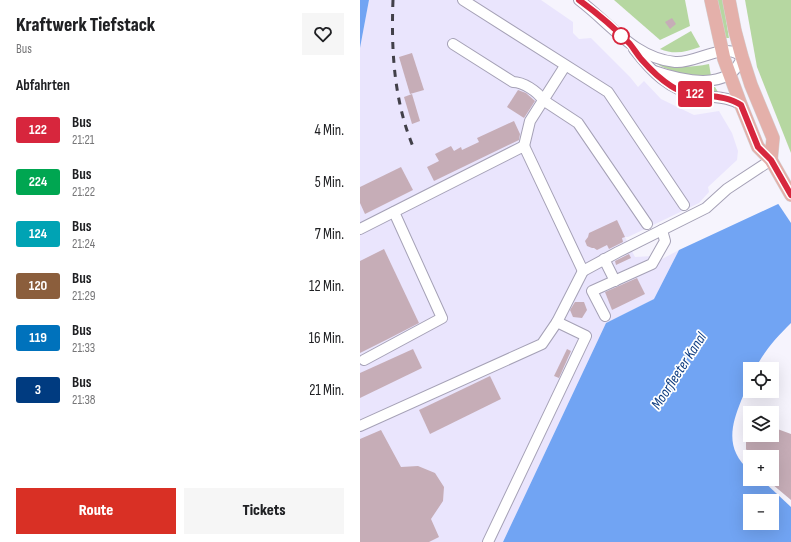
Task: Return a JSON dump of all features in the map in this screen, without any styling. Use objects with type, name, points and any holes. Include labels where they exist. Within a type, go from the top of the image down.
[{"type":"main road","points":[[711,0],[722,51],[729,75],[758,147],[771,160],[791,195]]},
{"type":"main road","points":[[729,0],[742,57],[751,85],[773,138],[771,160]]},
{"type":"street","points":[[463,0],[608,92],[684,205]]},
{"type":"street","points":[[579,0],[630,44],[642,59],[672,86],[685,92],[698,95],[729,99],[741,105]]},
{"type":"street","points":[[453,44],[513,82],[519,82],[540,95],[543,100],[578,122],[647,224]]},
{"type":"street","points":[[630,44],[661,60],[678,62],[697,59],[722,51],[732,51],[742,57],[738,67],[729,75],[717,80],[673,77],[654,71]]},
{"type":"street","points":[[565,66],[530,122],[524,146],[583,271]]},
{"type":"street","points":[[360,229],[524,146]]},
{"type":"street","points":[[360,426],[542,344],[557,322],[583,271],[706,208],[727,189],[771,160]]},
{"type":"street","points":[[364,360],[442,318],[394,212]]},
{"type":"street","points":[[605,316],[592,291],[652,264],[665,241],[662,230]]},
{"type":"street","points":[[604,259],[615,281]]},
{"type":"street","points":[[488,542],[586,336],[557,322]]},
{"type":"shaded area","points":[[369,0],[541,0],[573,22],[573,33],[579,39],[591,38],[638,87],[644,81],[661,99],[694,115],[719,111],[732,133],[738,151],[737,160],[708,187],[709,192],[699,203],[628,237],[625,237],[635,257],[653,256],[662,259],[679,250],[654,299],[606,323],[503,542],[360,542],[360,48]]},
{"type":"green space","points":[[614,0],[685,0],[690,26],[660,40]]},
{"type":"green space","points":[[717,0],[723,0],[729,38],[725,38]]},
{"type":"green space","points":[[745,0],[791,0],[791,153],[757,67]]},
{"type":"green space","points":[[691,31],[700,47],[680,52],[670,52],[660,49]]},
{"type":"green space","points":[[653,62],[681,67],[709,64],[711,76],[675,71],[661,66]]},
{"type":"green space","points":[[680,85],[691,87],[715,87],[718,92],[708,92]]},
{"type":"water","points":[[360,0],[369,0],[360,48]]},
{"type":"water","name":"Moorfleeter Kanal","points":[[791,198],[791,323],[771,344],[759,362],[743,362],[743,395],[734,420],[732,438],[737,455],[743,464],[743,486],[768,486],[777,494],[743,494],[743,530],[779,530],[779,496],[791,507],[791,542],[503,542],[606,323],[654,299],[679,250]]},
{"type":"pier","points":[[791,196],[791,223],[777,202]]},
{"type":"building","points":[[672,18],[676,24],[670,29],[665,22]]},
{"type":"building","points":[[412,53],[424,90],[410,94],[399,57]]},
{"type":"building","points":[[518,90],[526,93],[535,101],[524,118],[507,107]]},
{"type":"building","points":[[412,94],[420,121],[412,124],[404,97]]},
{"type":"building","points":[[514,121],[520,134],[519,140],[434,181],[427,167],[439,161],[435,154],[451,146],[454,151],[461,147],[462,150],[479,142],[477,138]]},
{"type":"building","points":[[401,167],[413,190],[365,214],[360,203],[360,187]]},
{"type":"building","points":[[617,220],[625,237],[622,238],[623,242],[609,249],[607,245],[597,250],[587,246],[585,241],[589,233]]},
{"type":"building","points":[[384,249],[419,323],[360,353],[360,261]]},
{"type":"building","points":[[629,254],[631,258],[616,265],[615,261]]},
{"type":"building","points":[[637,278],[645,294],[612,310],[605,292]]},
{"type":"building","points":[[575,302],[584,302],[587,310],[582,318],[573,317],[570,310]]},
{"type":"building","points":[[413,349],[422,368],[360,398],[360,373]]},
{"type":"building","points":[[567,349],[571,351],[559,378],[554,376]]},
{"type":"building","points":[[490,376],[501,399],[430,434],[419,410]]},
{"type":"building","points":[[381,430],[401,467],[418,466],[435,473],[444,487],[443,501],[431,519],[439,537],[429,542],[360,542],[360,439]]},
{"type":"building","points":[[779,430],[791,434],[791,500],[774,486],[779,486],[779,450],[746,449],[746,442],[779,442]]},
{"type":"railway","points":[[393,0],[393,57],[395,76],[402,113],[414,149]]},
{"type":"bus line","name":"122","points":[[579,0],[630,44],[642,59],[664,81],[685,92],[729,99],[741,105],[758,147],[771,160],[791,195]]}]
